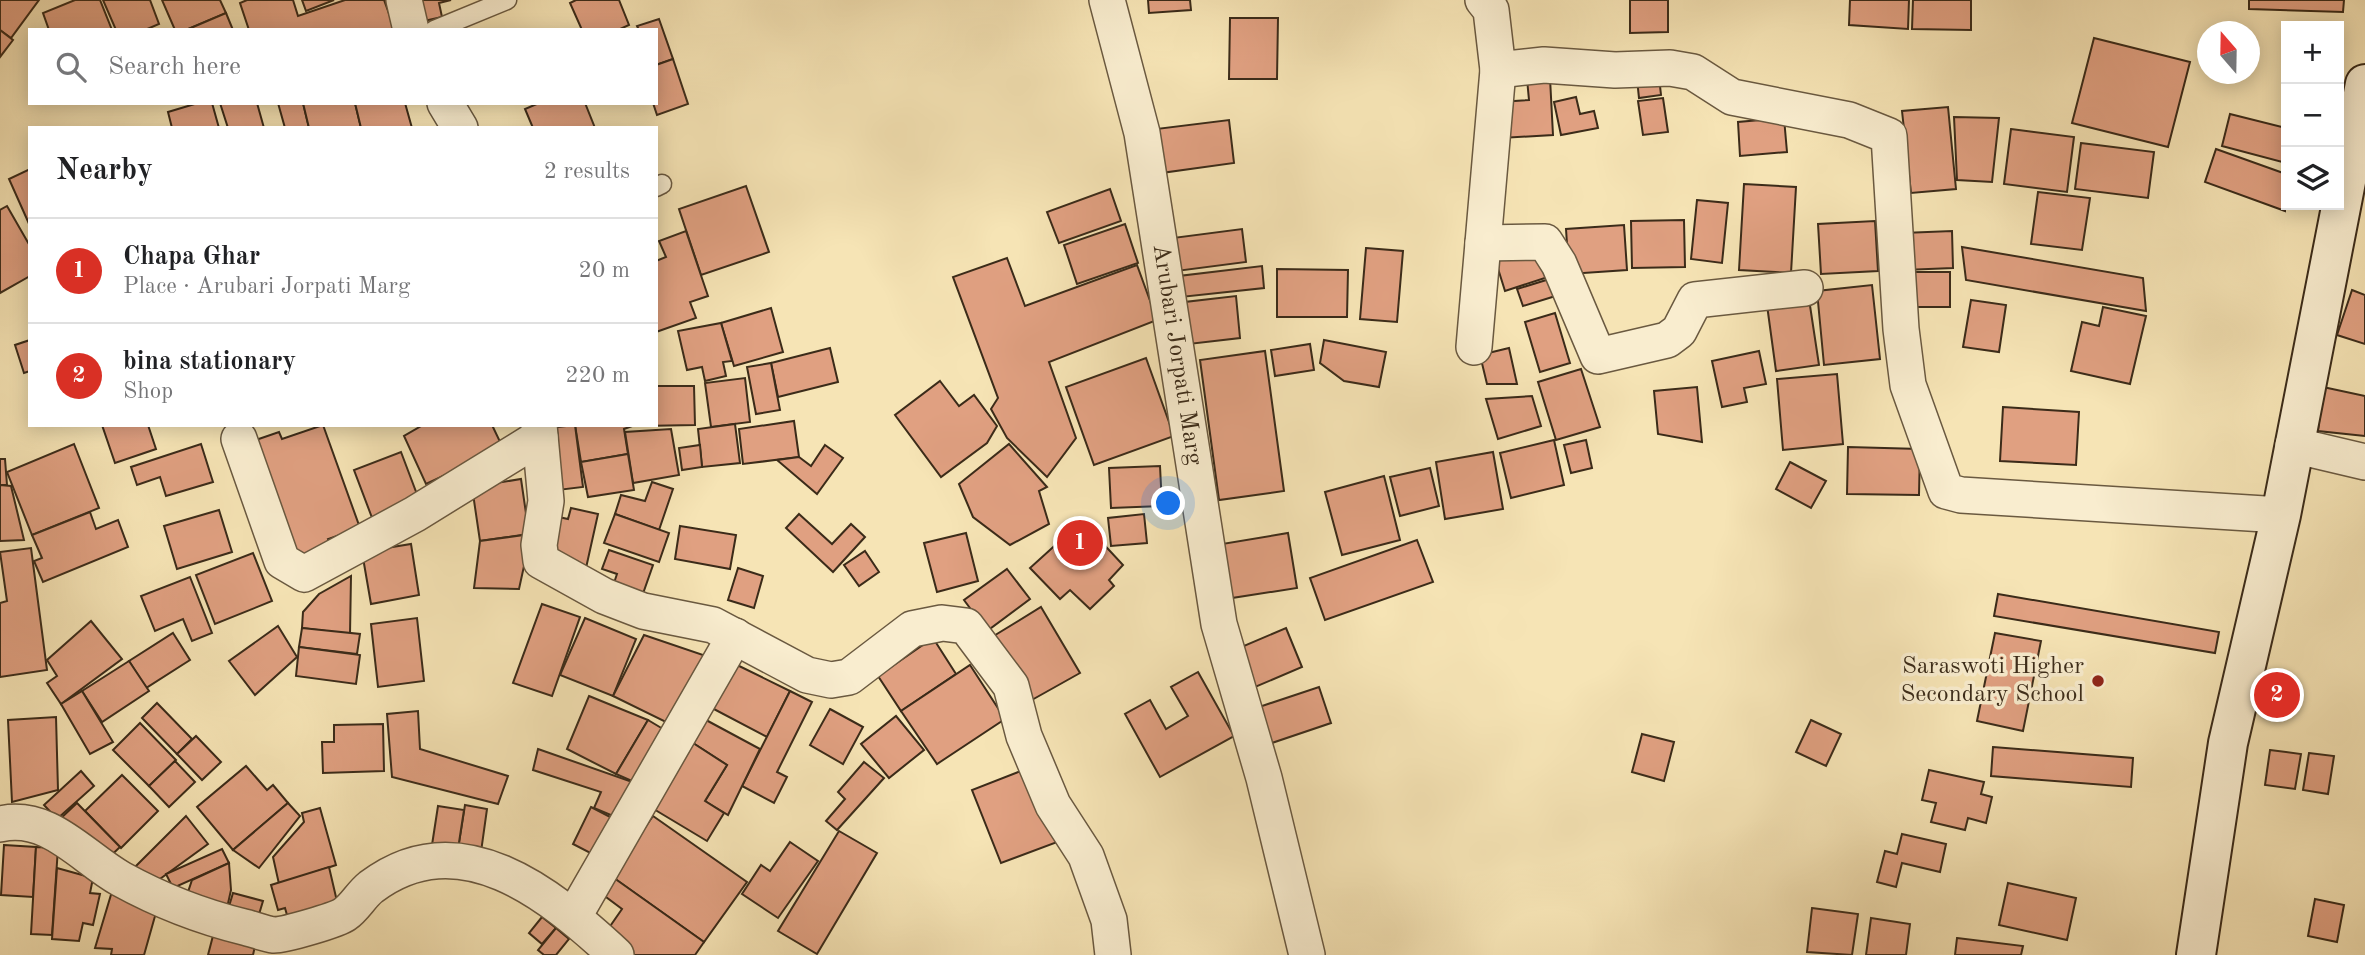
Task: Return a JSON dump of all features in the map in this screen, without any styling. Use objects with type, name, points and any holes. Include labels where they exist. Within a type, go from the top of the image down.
[{"type":"main road","points":[[2196,955],[2228,743],[2281,515],[2365,84]]},
{"type":"street","points":[[404,0],[411,28]]},
{"type":"street","name":"Arubari Jorpati Marg","points":[[1107,0],[1142,133],[1219,624],[1264,778],[1307,955]]},
{"type":"street","points":[[1474,347],[1498,70],[1491,10],[1483,0]]},
{"type":"street","points":[[1498,70],[1544,65],[1615,70],[1670,68],[1693,72],[1732,97],[1849,120],[1889,136],[1901,329],[1908,385],[1946,491],[1962,495],[2281,515]]},
{"type":"street","points":[[447,105],[459,126]]},
{"type":"street","points":[[1483,243],[1545,242],[1559,264],[1598,356],[1667,340],[1679,331],[1695,300],[1805,288]]},
{"type":"street","points":[[239,439],[282,561],[304,574],[415,514],[539,431],[546,501],[539,545],[541,561],[604,596],[643,611],[713,625],[807,675],[831,680],[849,677],[912,629],[942,623],[966,626],[1012,686],[1024,736],[1053,805],[1086,856],[1109,920],[1113,955]]},
{"type":"street","points":[[2293,445],[2365,462]]},
{"type":"street","points":[[574,916],[735,636]]},
{"type":"street","points":[[0,824],[39,825],[118,877],[178,909],[275,935],[344,915],[371,887],[414,864],[454,860],[483,866],[523,881],[574,916],[616,955]]},
{"type":"lane","points":[[439,28],[507,0]]},
{"type":"building","points":[[0,0],[39,0],[11,38],[0,30]]},
{"type":"building","points":[[75,0],[100,0],[111,28],[48,28],[43,13]]},
{"type":"building","points":[[103,0],[150,0],[159,24],[150,28],[115,28]]},
{"type":"building","points":[[162,0],[220,0],[226,13],[191,28],[174,28]]},
{"type":"building","points":[[247,0],[293,0],[298,16],[345,0],[384,0],[394,28],[248,28],[240,3]]},
{"type":"building","points":[[302,0],[334,0],[306,11]]},
{"type":"building","points":[[409,0],[451,0],[439,3],[442,17],[415,23]]},
{"type":"building","points":[[576,0],[619,0],[629,25],[622,28],[581,28],[570,3]]},
{"type":"building","points":[[1148,0],[1190,0],[1191,10],[1149,13]]},
{"type":"building","points":[[1630,0],[1668,0],[1668,32],[1630,33]]},
{"type":"building","points":[[1850,0],[1909,0],[1908,29],[1849,25]]},
{"type":"building","points":[[1913,0],[1971,0],[1971,30],[1912,29]]},
{"type":"building","points":[[2249,0],[2344,0],[2343,12],[2249,9]]},
{"type":"building","points":[[226,13],[232,28],[191,28]]},
{"type":"building","points":[[1230,18],[1278,18],[1277,79],[1229,79]]},
{"type":"building","points":[[659,19],[673,59],[658,64],[658,28],[637,26]]},
{"type":"building","points":[[0,30],[13,40],[0,57]]},
{"type":"building","points":[[2094,38],[2190,62],[2168,147],[2072,123]]},
{"type":"building","points":[[673,59],[688,104],[657,115],[654,105],[658,105],[658,64]]},
{"type":"building","points":[[1659,77],[1661,95],[1639,98],[1637,79]]},
{"type":"building","points":[[1550,78],[1553,135],[1501,138],[1499,102],[1529,100],[1527,79]]},
{"type":"building","points":[[1576,97],[1580,114],[1594,111],[1598,128],[1561,135],[1554,102]]},
{"type":"building","points":[[1663,98],[1668,132],[1643,135],[1638,101]]},
{"type":"building","points":[[191,105],[213,105],[218,126],[172,126],[168,112]]},
{"type":"building","points":[[221,105],[258,105],[263,126],[227,126]]},
{"type":"building","points":[[279,105],[303,105],[309,126],[284,126]]},
{"type":"building","points":[[303,105],[355,105],[361,126],[309,126]]},
{"type":"building","points":[[355,105],[406,105],[411,126],[361,126]]},
{"type":"building","points":[[534,105],[586,105],[594,126],[532,126],[525,109]]},
{"type":"building","points":[[1948,107],[1956,189],[1911,193],[1902,111]]},
{"type":"building","points":[[2230,114],[2281,127],[2281,162],[2222,146]]},
{"type":"building","points":[[1954,117],[1999,118],[1992,182],[1957,180]]},
{"type":"building","points":[[1784,118],[1787,152],[1740,156],[1738,122]]},
{"type":"building","points":[[1229,120],[1234,163],[1161,173],[1156,129]]},
{"type":"building","points":[[2011,129],[2074,137],[2067,192],[2004,184]]},
{"type":"building","points":[[2081,143],[2154,152],[2148,198],[2075,189]]},
{"type":"building","points":[[2216,149],[2281,172],[2281,210],[2205,182]]},
{"type":"building","points":[[28,170],[28,222],[9,179]]},
{"type":"building","points":[[1744,184],[1796,187],[1791,273],[1739,270]]},
{"type":"building","points":[[746,186],[769,252],[701,275],[679,209]]},
{"type":"building","points":[[1110,189],[1121,221],[1059,243],[1047,212]]},
{"type":"building","points":[[2038,192],[2090,198],[2082,250],[2031,244]]},
{"type":"building","points":[[1697,200],[1728,203],[1722,263],[1691,259]]},
{"type":"building","points":[[7,206],[28,243],[28,277],[0,293],[0,210]]},
{"type":"building","points":[[1684,220],[1685,267],[1632,268],[1631,221]]},
{"type":"building","points":[[1875,221],[1878,271],[1821,274],[1818,224]]},
{"type":"building","points":[[1125,224],[1138,263],[1077,284],[1064,245]]},
{"type":"building","points":[[1624,225],[1627,270],[1569,274],[1566,229]]},
{"type":"building","points":[[1242,229],[1246,262],[1169,272],[1165,239]]},
{"type":"building","points":[[686,231],[708,296],[690,302],[696,318],[658,331],[658,260],[666,257],[659,241]]},
{"type":"building","points":[[1952,231],[1953,268],[1904,270],[1903,233]]},
{"type":"building","points":[[1541,244],[1551,276],[1505,291],[1495,259]]},
{"type":"building","points":[[1962,247],[2143,278],[2146,311],[1966,280]]},
{"type":"building","points":[[1366,248],[1403,251],[1397,322],[1360,319]]},
{"type":"building","points":[[1007,258],[1025,306],[1137,265],[1157,320],[1049,362],[1076,438],[1047,477],[1007,438],[991,409],[998,398],[953,277]]},
{"type":"building","points":[[1262,266],[1264,288],[1181,297],[1179,276]]},
{"type":"building","points":[[1277,269],[1348,270],[1347,317],[1277,317]]},
{"type":"building","points":[[1904,272],[1950,272],[1950,307],[1904,307]]},
{"type":"building","points":[[1556,277],[1562,294],[1523,306],[1517,289]]},
{"type":"building","points":[[1872,285],[1880,359],[1824,365],[1817,291]]},
{"type":"building","points":[[2352,290],[2365,295],[2365,344],[2337,335]]},
{"type":"building","points":[[1236,296],[1240,338],[1189,344],[1185,302]]},
{"type":"building","points":[[1809,299],[1819,365],[1776,371],[1767,305]]},
{"type":"building","points":[[1971,300],[2006,305],[1999,352],[1963,347]]},
{"type":"building","points":[[2103,307],[2146,316],[2130,384],[2071,371],[2082,322],[2099,326]]},
{"type":"building","points":[[771,308],[783,352],[734,366],[721,323]]},
{"type":"building","points":[[1555,313],[1570,363],[1540,372],[1525,322]]},
{"type":"building","points":[[721,323],[732,361],[723,362],[726,376],[705,381],[702,367],[687,370],[678,331]]},
{"type":"building","points":[[1324,340],[1386,352],[1379,387],[1344,381],[1320,363]]},
{"type":"building","points":[[28,341],[28,372],[24,373],[15,345]]},
{"type":"building","points":[[1310,344],[1314,370],[1275,376],[1271,350]]},
{"type":"building","points":[[830,348],[838,382],[778,397],[771,363]]},
{"type":"building","points":[[1509,348],[1517,384],[1487,384],[1480,355]]},
{"type":"building","points":[[1265,351],[1284,491],[1219,500],[1200,360]]},
{"type":"building","points":[[1759,351],[1766,384],[1744,388],[1747,402],[1722,407],[1712,361]]},
{"type":"building","points":[[1146,358],[1174,436],[1094,465],[1066,387]]},
{"type":"building","points":[[771,363],[780,410],[756,414],[747,367]]},
{"type":"building","points":[[1581,369],[1600,427],[1556,440],[1538,382]]},
{"type":"building","points":[[1837,374],[1843,444],[1783,450],[1777,379]]},
{"type":"building","points":[[745,378],[750,422],[711,427],[705,383]]},
{"type":"building","points":[[940,381],[959,406],[974,395],[997,426],[987,443],[941,477],[895,415]]},
{"type":"building","points":[[658,386],[694,386],[695,425],[658,426]]},
{"type":"building","points":[[1697,387],[1702,442],[1658,434],[1654,391]]},
{"type":"building","points":[[2323,387],[2365,396],[2365,436],[2318,431]]},
{"type":"building","points":[[1532,396],[1541,426],[1498,439],[1486,399]]},
{"type":"building","points":[[2003,407],[2079,412],[2076,465],[2000,461]]},
{"type":"building","points":[[794,421],[799,457],[743,464],[739,429]]},
{"type":"building","points":[[735,424],[740,463],[702,467],[698,429]]},
{"type":"building","points":[[103,427],[149,427],[156,449],[115,463]]},
{"type":"building","points":[[324,427],[360,528],[328,539],[332,550],[309,559],[292,553],[250,442],[279,432],[282,439]]},
{"type":"building","points":[[420,427],[493,427],[503,448],[426,484],[404,436]]},
{"type":"building","points":[[575,427],[630,427],[624,429],[628,454],[581,462]]},
{"type":"building","points":[[575,427],[583,487],[558,490],[549,428]]},
{"type":"building","points":[[671,429],[679,475],[633,483],[625,432]]},
{"type":"building","points":[[1554,440],[1564,485],[1511,498],[1500,453]]},
{"type":"building","points":[[1586,440],[1592,468],[1571,473],[1564,445]]},
{"type":"building","points":[[74,444],[99,508],[32,535],[7,472]]},
{"type":"building","points":[[201,444],[213,482],[166,496],[160,477],[137,485],[131,467]]},
{"type":"building","points":[[1009,444],[1047,487],[1039,491],[1049,524],[1010,545],[973,517],[959,484]]},
{"type":"building","points":[[700,445],[702,467],[682,470],[679,448]]},
{"type":"building","points":[[825,445],[843,458],[817,494],[777,460],[799,457],[811,466]]},
{"type":"building","points":[[1848,447],[1920,449],[1919,495],[1847,494]]},
{"type":"building","points":[[401,452],[421,505],[374,523],[354,470]]},
{"type":"building","points":[[1493,452],[1503,509],[1445,519],[1436,462]]},
{"type":"building","points":[[628,454],[634,490],[588,497],[581,462]]},
{"type":"building","points":[[0,459],[5,459],[7,485],[0,485]]},
{"type":"building","points":[[1790,462],[1826,481],[1811,508],[1776,489]]},
{"type":"building","points":[[1160,466],[1162,506],[1111,508],[1109,468]]},
{"type":"building","points":[[1430,468],[1439,506],[1400,516],[1390,477]]},
{"type":"building","points":[[1384,476],[1400,540],[1342,555],[1325,492]]},
{"type":"building","points":[[521,479],[529,534],[480,541],[472,487]]},
{"type":"building","points":[[652,482],[673,489],[659,530],[615,514],[621,495],[645,501]]},
{"type":"building","points":[[0,485],[11,486],[24,540],[0,541]]},
{"type":"building","points":[[571,508],[598,514],[586,568],[544,559],[554,516],[568,519]]},
{"type":"building","points":[[219,510],[232,552],[177,569],[164,526]]},
{"type":"building","points":[[90,512],[96,529],[118,520],[128,547],[43,582],[34,561],[42,558],[32,535]]},
{"type":"building","points":[[615,514],[669,533],[659,562],[604,543]]},
{"type":"building","points":[[799,514],[832,544],[851,524],[865,537],[833,572],[786,528]]},
{"type":"building","points":[[1144,514],[1147,543],[1111,546],[1108,518]]},
{"type":"building","points":[[1082,521],[1123,565],[1109,580],[1114,586],[1090,609],[1070,590],[1060,599],[1030,568]]},
{"type":"building","points":[[680,526],[736,535],[730,569],[675,559]]},
{"type":"building","points":[[966,533],[978,581],[937,592],[924,543]]},
{"type":"building","points":[[1288,533],[1297,588],[1219,600],[1210,546]]},
{"type":"building","points":[[531,534],[519,589],[474,588],[480,541]]},
{"type":"building","points":[[1417,540],[1433,582],[1325,620],[1310,578]]},
{"type":"building","points":[[411,544],[419,595],[371,604],[362,552]]},
{"type":"building","points":[[31,548],[47,670],[0,677],[0,603],[7,601],[0,552]]},
{"type":"building","points":[[609,550],[653,565],[639,605],[610,595],[617,574],[602,569]]},
{"type":"building","points":[[865,551],[879,572],[859,586],[844,565]]},
{"type":"building","points":[[253,553],[272,601],[215,624],[196,575]]},
{"type":"building","points":[[738,568],[763,576],[754,608],[728,600]]},
{"type":"building","points":[[1007,569],[1030,599],[987,631],[964,600]]},
{"type":"building","points":[[351,576],[350,634],[302,628],[303,612],[319,594]]},
{"type":"building","points":[[190,577],[212,633],[192,641],[183,619],[155,631],[141,596]]},
{"type":"building","points":[[1998,594],[2219,632],[2215,653],[1994,616]]},
{"type":"building","points":[[542,604],[580,617],[552,696],[513,683]]},
{"type":"building","points":[[1041,607],[1080,673],[1030,701],[992,637]]},
{"type":"building","points":[[417,618],[424,681],[378,687],[371,624]]},
{"type":"building","points":[[585,618],[636,639],[613,696],[560,675]]},
{"type":"building","points":[[91,621],[122,659],[61,704],[47,683],[57,676],[47,660]]},
{"type":"building","points":[[278,626],[297,657],[255,695],[229,661]]},
{"type":"building","points":[[302,628],[360,634],[357,654],[299,647]]},
{"type":"building","points":[[1286,628],[1302,667],[1248,690],[1232,651]]},
{"type":"building","points":[[173,633],[190,660],[146,688],[129,661]]},
{"type":"building","points":[[1995,633],[2041,641],[2023,731],[1977,721]]},
{"type":"building","points":[[644,635],[709,657],[674,726],[613,696]]},
{"type":"building","points":[[933,638],[956,674],[901,711],[878,676]]},
{"type":"building","points":[[299,647],[360,655],[356,684],[296,676]]},
{"type":"building","points":[[129,661],[149,691],[102,722],[82,691]]},
{"type":"building","points":[[733,663],[790,691],[767,737],[710,707]]},
{"type":"building","points":[[970,665],[1005,719],[937,764],[901,711]]},
{"type":"building","points":[[1198,672],[1234,736],[1160,777],[1125,714],[1150,700],[1166,729],[1188,716],[1171,687]]},
{"type":"building","points":[[1319,687],[1331,723],[1266,745],[1253,709]]},
{"type":"building","points":[[82,691],[113,742],[90,754],[61,704]]},
{"type":"building","points":[[790,691],[812,702],[777,772],[787,777],[774,803],[742,786]]},
{"type":"building","points":[[589,696],[648,720],[616,774],[567,749]]},
{"type":"building","points":[[157,703],[192,739],[177,754],[142,718]]},
{"type":"building","points":[[830,709],[863,727],[843,764],[810,745]]},
{"type":"building","points":[[418,711],[420,749],[508,776],[498,804],[392,777],[387,714]]},
{"type":"building","points":[[896,716],[924,750],[889,778],[861,744]]},
{"type":"building","points":[[56,717],[58,790],[12,802],[8,720]]},
{"type":"building","points":[[648,720],[673,735],[641,785],[616,774]]},
{"type":"building","points":[[706,720],[760,749],[728,815],[705,801],[727,765],[693,743]]},
{"type":"building","points":[[1811,720],[1841,734],[1826,766],[1796,752]]},
{"type":"building","points":[[140,723],[176,760],[149,786],[113,750]]},
{"type":"building","points":[[383,724],[384,771],[323,773],[322,742],[334,742],[334,725]]},
{"type":"building","points":[[1642,734],[1674,742],[1664,781],[1632,772]]},
{"type":"building","points":[[196,736],[221,762],[202,780],[177,754]]},
{"type":"building","points":[[693,743],[727,765],[705,801],[724,813],[707,841],[652,808]]},
{"type":"building","points":[[1993,747],[2133,758],[2131,787],[1991,776]]},
{"type":"building","points":[[538,749],[641,785],[625,821],[594,808],[601,792],[533,770]]},
{"type":"building","points":[[2270,750],[2301,754],[2295,789],[2265,785]]},
{"type":"building","points":[[2309,753],[2334,756],[2328,794],[2303,790]]},
{"type":"building","points":[[175,761],[195,782],[169,807],[149,786]]},
{"type":"building","points":[[864,762],[884,778],[837,830],[826,821],[845,799],[838,792]]},
{"type":"building","points":[[246,766],[267,790],[273,785],[288,803],[233,850],[197,807]]},
{"type":"building","points":[[1031,767],[1060,841],[1001,863],[972,790]]},
{"type":"building","points":[[1929,770],[1984,782],[1981,794],[1992,797],[1986,823],[1968,818],[1965,830],[1931,822],[1936,803],[1922,800]]},
{"type":"building","points":[[81,771],[94,786],[57,819],[44,805]]},
{"type":"building","points":[[122,775],[158,811],[121,848],[85,811]]},
{"type":"building","points":[[77,803],[120,847],[102,864],[59,820]]},
{"type":"building","points":[[288,803],[300,816],[259,868],[233,850]]},
{"type":"building","points":[[465,805],[487,809],[481,852],[458,849]]},
{"type":"building","points":[[438,806],[464,810],[458,849],[432,845]]},
{"type":"building","points":[[591,807],[616,820],[598,857],[573,844]]},
{"type":"building","points":[[320,808],[336,865],[279,884],[273,857],[304,822],[302,813]]},
{"type":"building","points":[[186,816],[208,844],[153,884],[134,868]]},
{"type":"building","points":[[653,816],[747,882],[704,942],[611,876]]},
{"type":"building","points":[[839,831],[877,853],[817,954],[778,931]]},
{"type":"building","points":[[1902,834],[1946,844],[1940,872],[1902,863],[1896,887],[1877,882],[1885,851],[1897,854]]},
{"type":"building","points":[[790,842],[818,861],[778,918],[742,894],[761,865],[770,871]]},
{"type":"building","points":[[4,845],[36,847],[33,897],[1,895]]},
{"type":"building","points":[[36,847],[58,848],[52,935],[31,934]]},
{"type":"building","points":[[222,849],[229,863],[173,888],[166,874]]},
{"type":"building","points":[[229,863],[231,890],[227,908],[186,898],[192,880]]},
{"type":"building","points":[[329,867],[339,910],[289,922],[285,908],[278,910],[271,885]]},
{"type":"building","points":[[57,868],[93,878],[90,893],[100,894],[93,925],[83,923],[79,941],[52,939]]},
{"type":"building","points":[[614,878],[704,942],[695,955],[631,955],[604,935],[622,909],[602,894]]},
{"type":"building","points":[[2008,883],[2076,898],[2067,940],[1999,925]]},
{"type":"building","points":[[113,888],[159,902],[144,955],[111,955],[112,949],[95,948]]},
{"type":"building","points":[[233,893],[263,901],[257,921],[227,913]]},
{"type":"building","points":[[2315,899],[2344,905],[2337,942],[2308,936]]},
{"type":"building","points":[[1812,908],[1858,914],[1852,955],[1807,952]]},
{"type":"building","points":[[542,917],[556,928],[542,944],[529,933]]},
{"type":"building","points":[[1871,918],[1910,924],[1906,955],[1866,955]]},
{"type":"building","points":[[215,928],[257,937],[253,955],[208,955]]},
{"type":"building","points":[[556,928],[569,939],[556,955],[544,955],[538,950]]},
{"type":"building","points":[[1957,938],[2023,946],[2021,955],[1955,955]]},
{"type":"place","name":"Chapa Ghar","points":[[1080,543]]},
{"type":"place","name":"Saraswoti Higher Secondary School","points":[[2098,681]]},
{"type":"place","name":"bina stationary","points":[[2277,695]]}]
